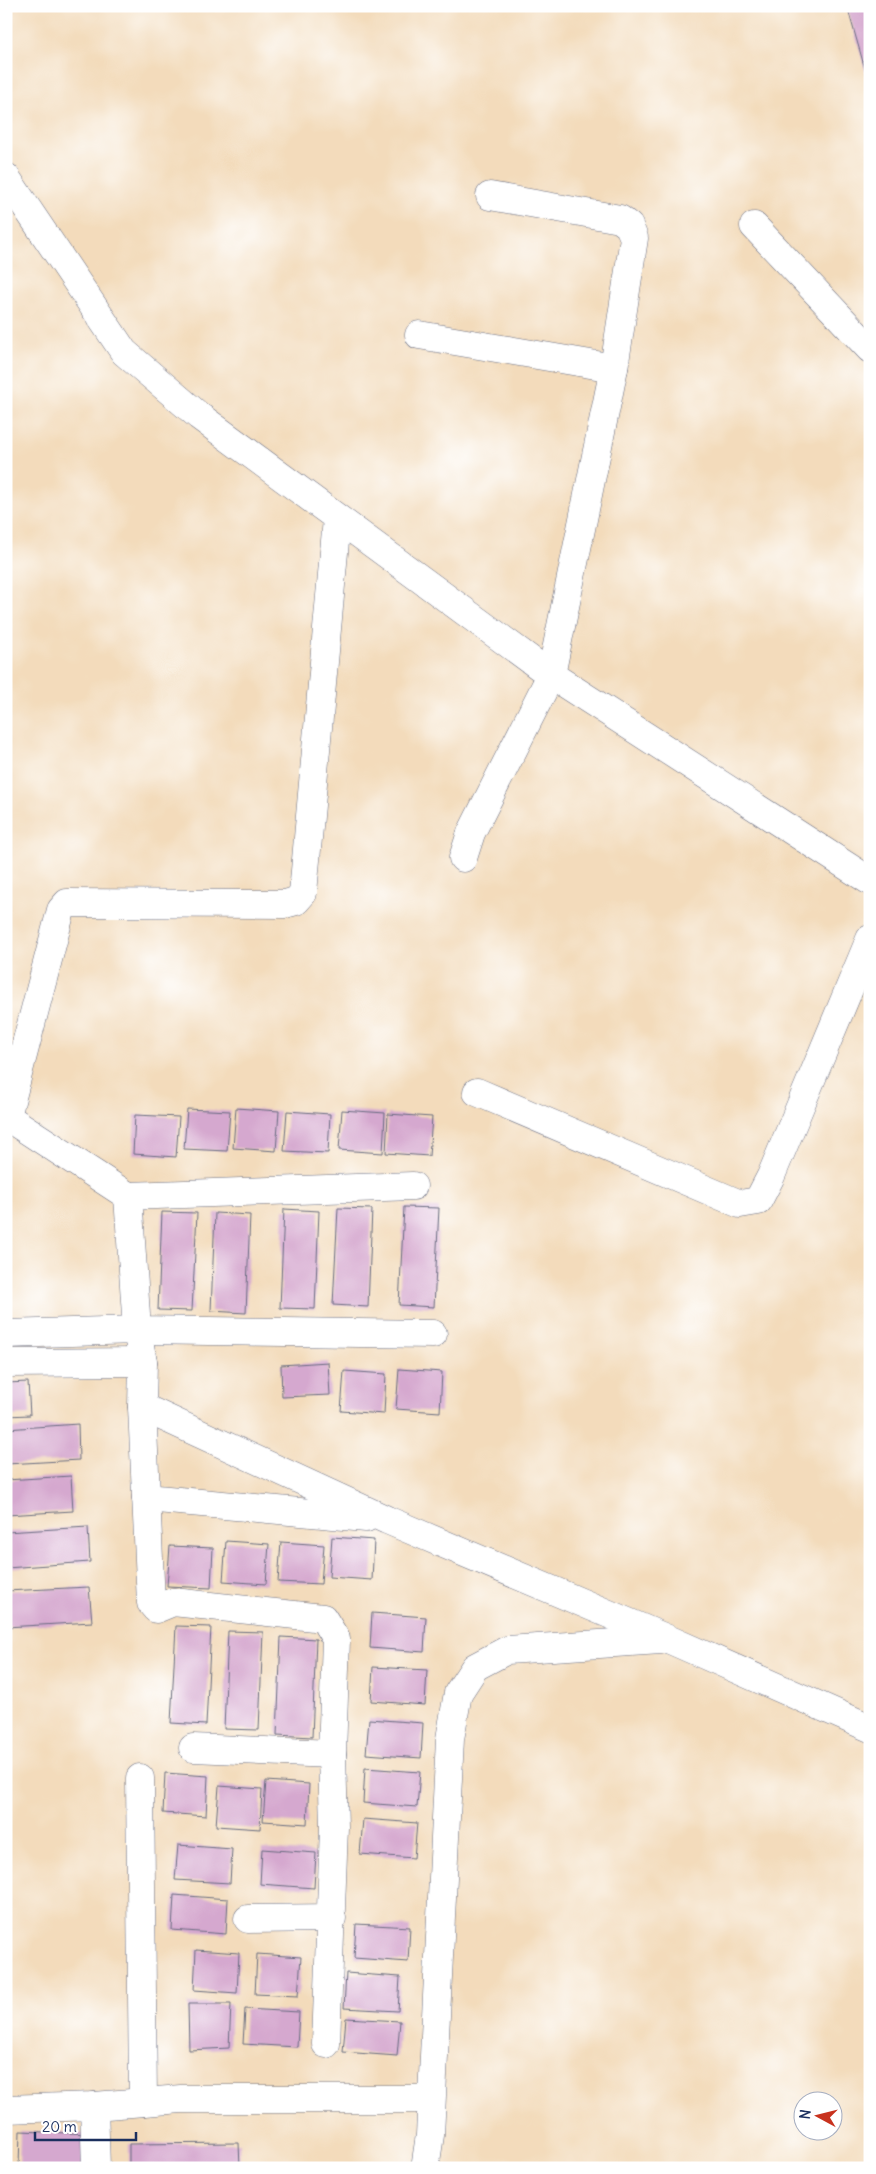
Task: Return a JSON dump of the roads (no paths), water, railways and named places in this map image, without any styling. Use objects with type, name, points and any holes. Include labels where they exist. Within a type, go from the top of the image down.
[{"type":"street","points":[[6,177],[124,352],[199,416],[551,675],[870,881]]},
{"type":"street","points":[[463,858],[471,833],[551,675],[614,368],[634,238],[630,226],[620,219],[490,196]]},
{"type":"street","points":[[754,226],[870,349]]},
{"type":"street","points":[[418,335],[614,368]]},
{"type":"street","points":[[337,519],[303,892],[296,901],[285,904],[67,903],[61,910],[7,1118],[128,1196],[413,1186]]},
{"type":"street","points":[[477,1092],[740,1204],[758,1202],[771,1176],[870,939]]},
{"type":"street","points":[[128,1196],[137,1330],[142,1362],[142,1408],[151,1603],[156,1608],[173,1602],[323,1618],[336,1639],[332,1754],[334,1828],[332,1918],[326,2044]]},
{"type":"street","points":[[6,1334],[137,1330],[433,1334]]},
{"type":"street","points":[[6,1363],[142,1362]]},
{"type":"street","points":[[142,1408],[387,1520],[668,1639],[870,1728]]},
{"type":"street","points":[[146,1498],[387,1520]]},
{"type":"street","points":[[425,2168],[430,2135],[450,1739],[458,1693],[475,1667],[508,1650],[668,1639]]},
{"type":"street","points":[[193,1748],[332,1754]]},
{"type":"street","points":[[140,1778],[143,2102]]},
{"type":"street","points":[[248,1919],[332,1918]]},
{"type":"street","points":[[6,2109],[94,2106],[182,2099],[431,2099]]},
{"type":"street","points":[[94,2106],[96,2168]]}]
